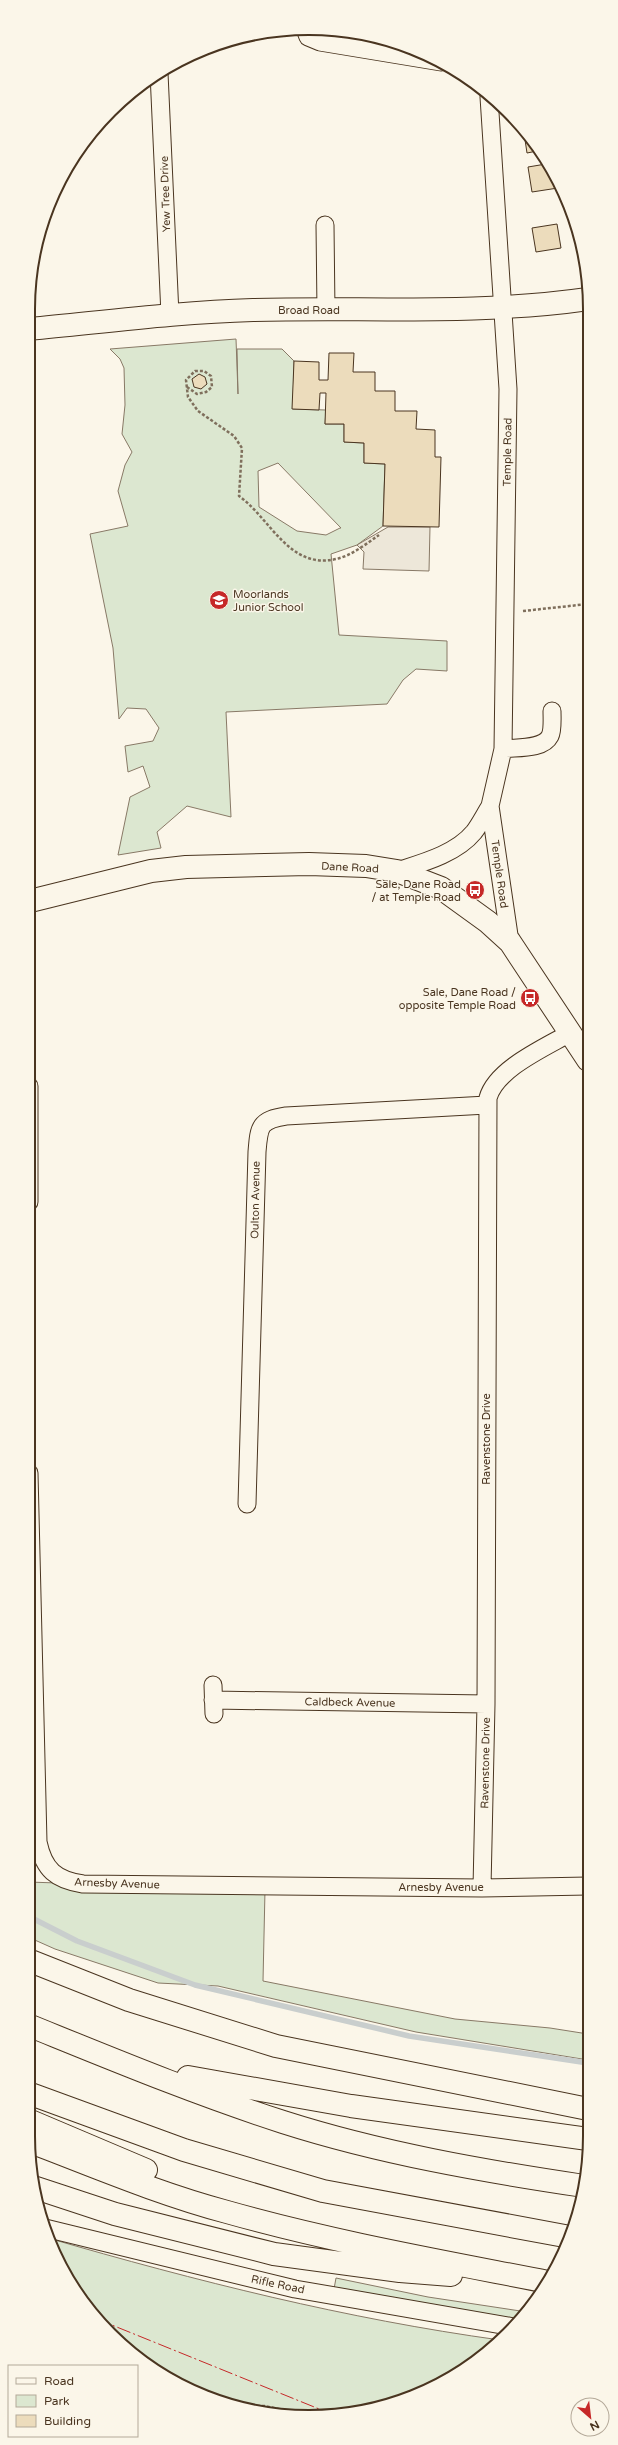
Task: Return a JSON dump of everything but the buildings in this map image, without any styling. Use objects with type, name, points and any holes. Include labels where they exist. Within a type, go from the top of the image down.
[{"type":"main road","name":"Broad Road","points":[[35,328],[170,315],[253,310],[326,311],[503,308],[582,300]]},
{"type":"main road","name":"Dane Road","points":[[35,900],[151,872],[186,867],[316,864],[366,866],[396,871],[441,888],[488,922],[510,942],[583,1052]]},
{"type":"main road","points":[[35,1963],[129,2000],[276,2046],[583,2108]]},
{"type":"main road","points":[[35,2028],[132,2067],[283,2122],[381,2150],[579,2185]]},
{"type":"main road","points":[[132,2067],[351,2106],[583,2138]]},
{"type":"main road","points":[[35,2096],[184,2150],[323,2191],[564,2236]]},
{"type":"main road","points":[[35,2123],[289,2227]]},
{"type":"main road","points":[[35,2144],[170,2195],[228,2213],[289,2227],[335,2240],[541,2281]]},
{"type":"main road","points":[[40,2189],[115,2214],[274,2254],[400,2271],[541,2281]]},
{"type":"street","points":[[308,35],[320,42],[420,58]]},
{"type":"street","name":"Yew Tree Drive","points":[[159,80],[170,315]]},
{"type":"street","name":"Temple Road","points":[[396,871],[433,859],[473,833],[490,806],[503,748],[508,389],[489,103]]},
{"type":"street","points":[[325,225],[326,311]]},
{"type":"street","points":[[503,748],[535,746],[545,742],[550,736],[552,711]]},
{"type":"street","name":"Temple Road","points":[[490,806],[510,942]]},
{"type":"street","name":"Ravenstone Drive","points":[[482,1888],[486,1704],[487,1105],[491,1087],[503,1074],[570,1033]]},
{"type":"street","name":"Oulton Avenue","points":[[248,1504],[257,1152],[260,1129],[264,1122],[271,1118],[286,1116],[487,1105]]},
{"type":"street","name":"Caldbeck Avenue","points":[[213,1699],[486,1704]]},
{"type":"street","name":"Arnesby Avenue","points":[[35,1719],[38,1842],[45,1863],[54,1874],[65,1881],[83,1884],[482,1888],[583,1886]]},
{"type":"street","name":"Rifle Road","points":[[52,2230],[295,2289],[507,2326]]},
{"type":"path","points":[[187,387],[197,394],[206,392],[212,387],[211,376],[204,371],[195,370],[186,380],[188,397],[198,411],[234,436],[242,448],[239,496],[253,506],[287,547],[301,557],[317,561],[336,559],[379,535]]},
{"type":"path","points":[[505,614],[583,605]]},
{"type":"path","points":[[262,2406],[274,2408]]},
{"type":"green space","points":[[236,339],[238,394],[237,349],[282,349],[294,361],[293,409],[326,410],[325,424],[344,424],[344,442],[364,443],[364,463],[385,464],[383,526],[357,545],[331,554],[339,635],[447,641],[447,671],[416,669],[403,680],[387,704],[226,712],[231,817],[187,806],[157,832],[161,848],[118,855],[130,797],[150,787],[143,766],[128,772],[125,746],[153,741],[159,728],[146,709],[127,708],[119,719],[113,648],[90,534],[128,526],[118,491],[125,465],[132,452],[122,434],[125,405],[124,368],[120,359],[110,349]],"holes":[[[278,463],[341,528],[326,535],[297,531],[259,507],[258,471]]]},
{"type":"green space","points":[[35,1882],[265,1890],[263,1981],[455,2019],[550,2028],[583,2033],[583,2059],[416,2032],[218,1986],[158,1983],[55,1949],[35,1940]]},
{"type":"green space","points":[[56,2240],[216,2284],[329,2310],[493,2339],[461,2364],[430,2382],[380,2401],[345,2408],[309,2410],[273,2408],[238,2401],[188,2382],[157,2364],[128,2342],[103,2317],[81,2288],[63,2257]]},
{"type":"green space","points":[[336,2278],[428,2297],[520,2311],[513,2319],[334,2289]]},
{"type":"shaded area","points":[[388,527],[430,527],[429,571],[363,569],[364,552],[357,545]]},
{"type":"waterway","points":[[35,1920],[77,1941],[195,1985],[409,2036],[583,2062]]},
{"type":"power","points":[[110,2324],[320,2409]]},
{"type":"place","name":"Moorlands Junior School","points":[[219,600]]},
{"type":"place","name":"Sale, Dane Road / at Temple Road","points":[[475,890]]},
{"type":"place","name":"Sale, Dane Road / opposite Temple Road","points":[[530,998]]}]
